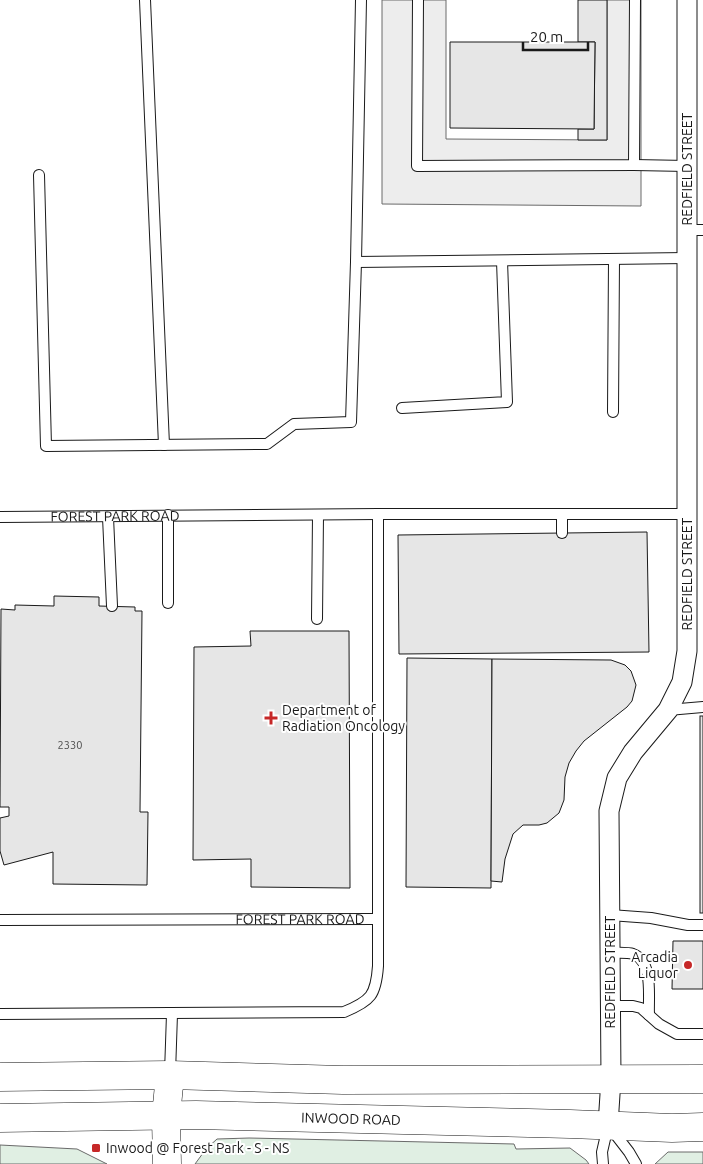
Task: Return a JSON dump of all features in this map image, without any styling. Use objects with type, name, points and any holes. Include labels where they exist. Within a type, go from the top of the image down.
[{"type":"main road","points":[[166,1164],[166,1116],[170,1074]]},
{"type":"main road","points":[[0,1077],[170,1074],[343,1080],[611,1079],[702,1076]]},
{"type":"main road","name":"INWOOD ROAD","points":[[0,1118],[166,1116],[672,1128],[703,1127]]},
{"type":"street","name":"REDFIELD STREET","points":[[608,1125],[611,1079],[609,811],[617,778],[633,752],[668,710],[682,682],[687,650],[687,258],[695,230],[687,166],[687,0]]},
{"type":"lane","points":[[145,0],[164,445]]},
{"type":"lane","points":[[39,175],[46,446],[267,444],[294,424],[351,422],[361,0]]},
{"type":"lane","points":[[418,0],[417,166],[687,166]]},
{"type":"lane","points":[[634,165],[635,0]]},
{"type":"lane","points":[[356,262],[687,258]]},
{"type":"lane","points":[[613,412],[614,260]]},
{"type":"lane","points":[[402,408],[507,402],[502,261]]},
{"type":"lane","points":[[378,514],[378,920]]},
{"type":"lane","points":[[562,514],[562,533]]},
{"type":"lane","name":"FOREST PARK ROAD","points":[[0,517],[686,514]]},
{"type":"lane","points":[[168,515],[168,603]]},
{"type":"lane","points":[[316,619],[318,515]]},
{"type":"lane","points":[[108,516],[112,606]]},
{"type":"lane","points":[[668,710],[703,707]]},
{"type":"lane","points":[[610,915],[651,918],[688,925],[703,925]]},
{"type":"lane","name":"FOREST PARK ROAD","points":[[0,920],[378,920],[377,984],[372,995],[361,1005],[344,1012],[0,1014]]},
{"type":"lane","points":[[609,953],[632,954],[643,960],[647,967],[649,1015]]},
{"type":"lane","points":[[610,1006],[641,1008],[659,1024],[677,1034],[703,1034]]},
{"type":"lane","points":[[170,1074],[172,1014]]},
{"type":"lane","points":[[608,1125],[636,1164]]},
{"type":"lane","name":"REDFIELD STREET","points":[[603,1164],[602,1152],[608,1125]]},
{"type":"green space","points":[[249,1138],[514,1144],[516,1149],[570,1148],[589,1164],[195,1164],[206,1149],[217,1139]]},
{"type":"green space","points":[[0,1145],[77,1149],[107,1164],[0,1164]]},
{"type":"green space","points":[[668,1152],[703,1152],[703,1164],[655,1164]]},
{"type":"shaded area","points":[[382,0],[446,0],[446,139],[607,140],[607,0],[641,0],[641,206],[382,204]]},
{"type":"building","points":[[578,0],[607,0],[607,140],[578,140],[578,129],[594,129],[595,42],[578,42]]},
{"type":"building","points":[[450,42],[595,42],[594,129],[450,128]]},
{"type":"building","points":[[647,532],[649,652],[399,654],[398,535]]},
{"type":"building","points":[[54,596],[99,597],[99,606],[135,607],[135,611],[142,611],[140,812],[148,812],[147,885],[53,884],[53,852],[4,865],[0,851],[0,818],[9,816],[9,807],[0,807],[1,609],[15,610],[15,605],[54,606]]},
{"type":"building","name":"Department of Radiation Oncology","points":[[250,631],[349,631],[350,888],[251,887],[251,859],[193,860],[194,647],[251,646]]},
{"type":"building","points":[[407,658],[492,659],[491,888],[406,887]]},
{"type":"building","points":[[492,659],[611,660],[625,665],[631,671],[636,685],[632,701],[627,707],[584,741],[576,751],[569,763],[565,777],[564,800],[559,813],[547,823],[523,825],[513,834],[505,859],[502,882],[491,881]]},
{"type":"building","points":[[700,716],[703,716],[703,913],[700,913]]},
{"type":"building","name":"Arcadia Liquor","points":[[673,941],[703,941],[703,989],[672,989]]},
{"type":"place","name":"Department of Radiation Oncology","points":[[271,718]]},
{"type":"place","name":"Arcadia Liquor","points":[[688,965]]},
{"type":"place","name":"Inwood @ Forest Park - S - NS","points":[[96,1148]]}]
